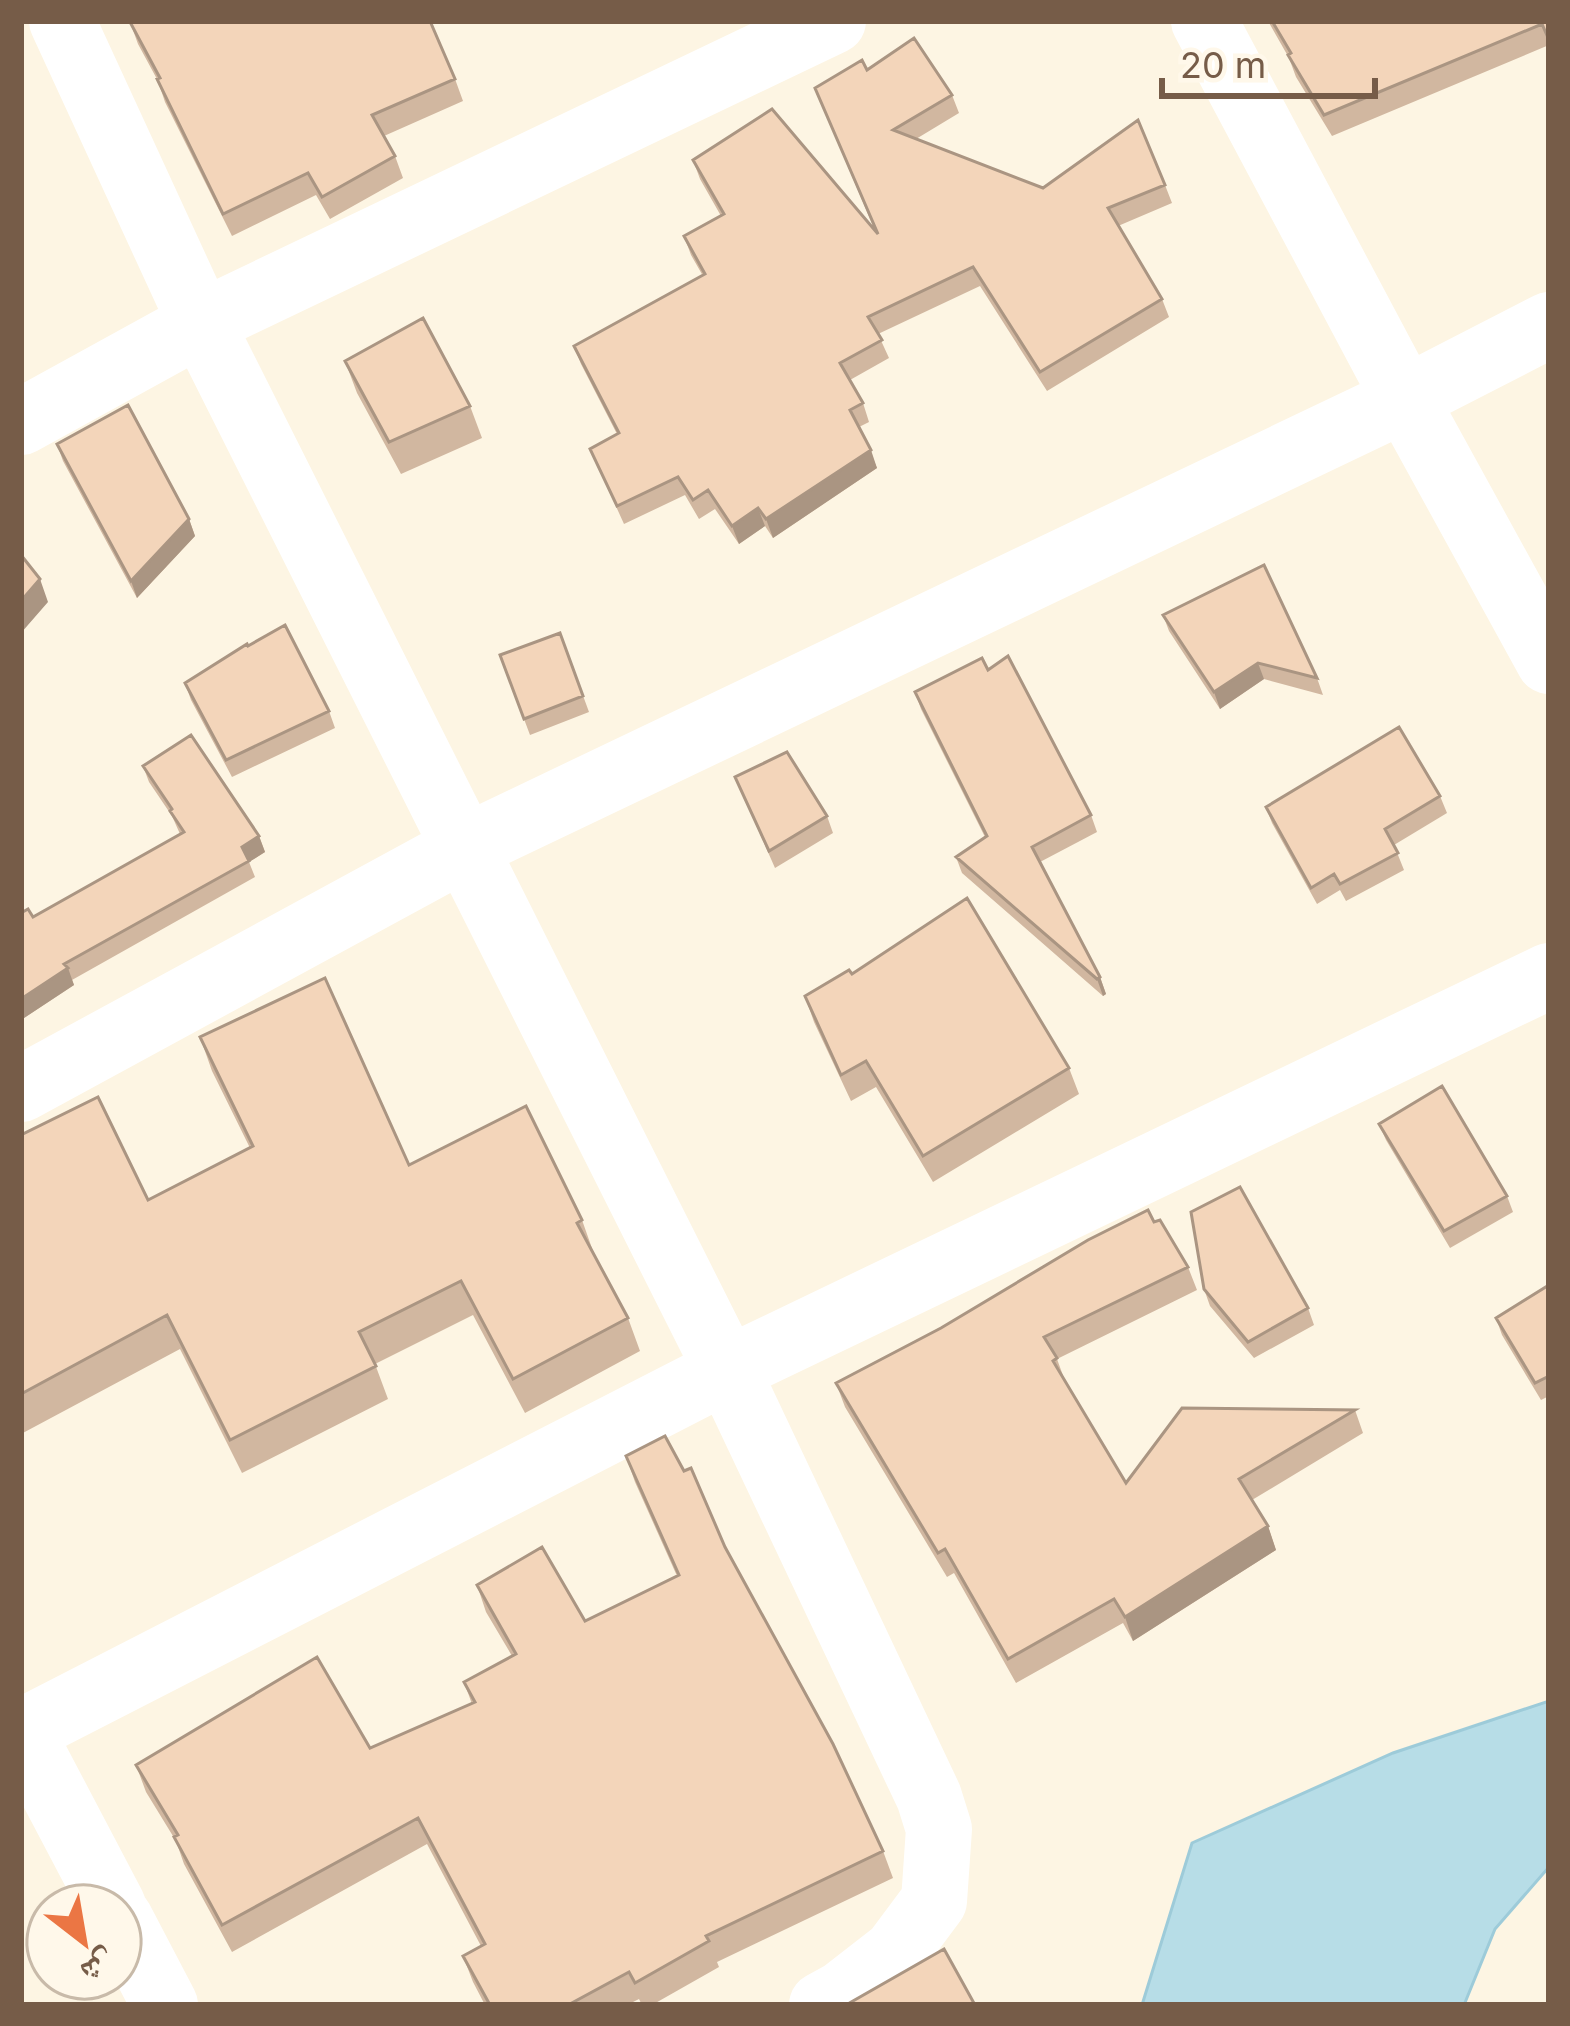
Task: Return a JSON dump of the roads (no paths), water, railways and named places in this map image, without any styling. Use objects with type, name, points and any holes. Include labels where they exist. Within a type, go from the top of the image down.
[{"type":"street","points":[[62,21],[201,323],[728,1370],[929,1797],[939,1829],[934,1901],[896,1952],[823,2005]]},
{"type":"street","points":[[21,422],[201,323],[832,21]]},
{"type":"street","points":[[1204,21],[1549,661]]},
{"type":"street","points":[[21,1089],[466,847],[1549,326]]},
{"type":"street","points":[[100,1882],[21,1732],[728,1370],[1549,976]]},
{"type":"street","points":[[144,1963],[166,2005]]},
{"type":"water","points":[[1549,1701],[1549,1867],[1495,1929],[1464,2005],[1142,2005],[1192,1843],[1393,1753]]}]
